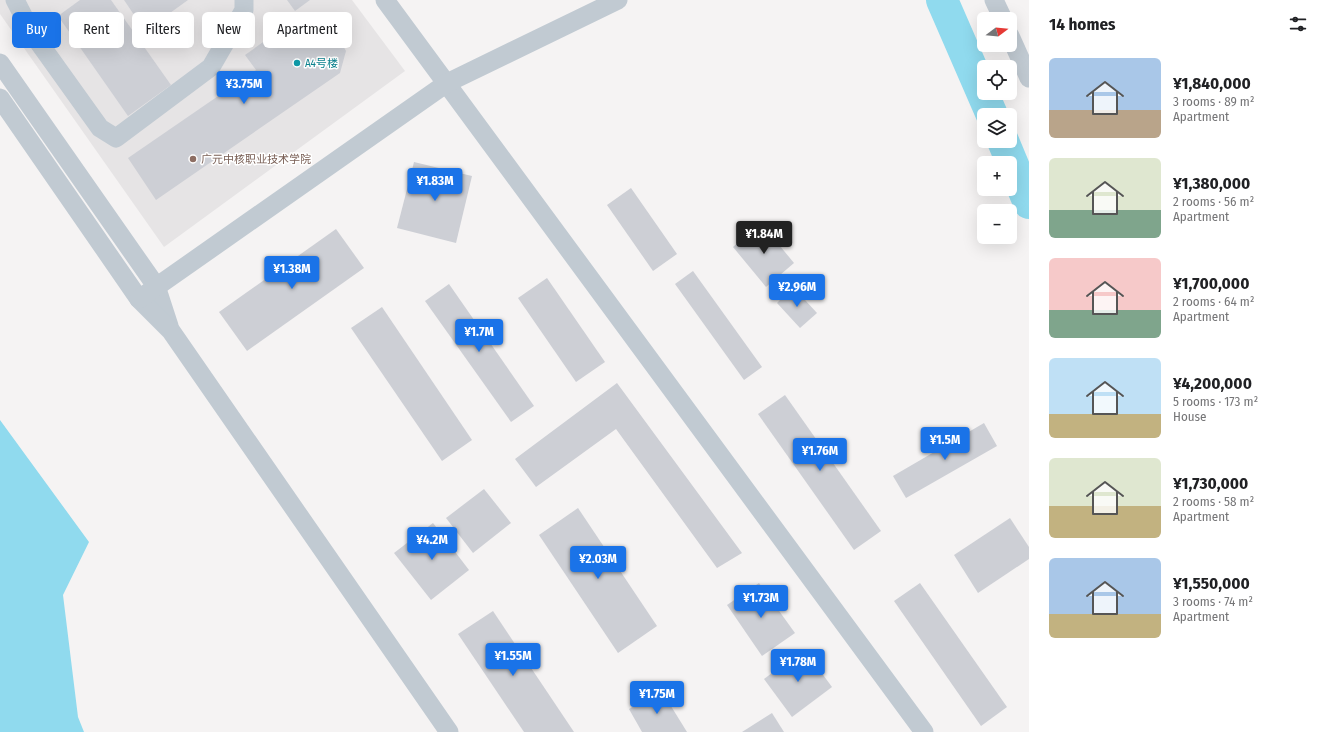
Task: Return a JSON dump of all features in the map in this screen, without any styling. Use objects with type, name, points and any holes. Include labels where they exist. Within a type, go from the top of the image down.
[{"type":"street","points":[[15,0],[32,32],[100,128],[116,138],[211,67],[244,10],[244,0]]},
{"type":"street","points":[[385,0],[924,732]]},
{"type":"street","points":[[139,299],[447,83],[618,0]]},
{"type":"street","points":[[994,0],[999,12]]},
{"type":"street","points":[[1017,51],[1029,78]]},
{"type":"street","points":[[0,63],[156,286],[171,331]]},
{"type":"street","points":[[0,98],[139,299],[171,331],[449,732]]},
{"type":"shaded area","name":"广元中核职业技术学院","points":[[0,0],[352,0],[405,71],[164,247],[24,48],[61,48],[61,12],[12,12],[12,31],[0,14]]},
{"type":"water","points":[[0,420],[89,542],[63,595],[78,717],[84,732],[0,732]]},
{"type":"building","points":[[80,0],[111,0],[119,12],[69,12],[69,32],[61,20],[61,14]]},
{"type":"building","points":[[124,0],[188,0],[171,12],[132,12]]},
{"type":"building","points":[[287,0],[310,0],[295,11]]},
{"type":"building","points":[[124,18],[132,30],[132,48],[145,48],[171,85],[128,116],[80,48],[124,48]]},
{"type":"building","points":[[263,42],[263,48],[344,48],[346,51],[340,73],[156,200],[128,158],[256,70],[245,55]]},
{"type":"building","points":[[414,162],[472,176],[456,243],[397,228]]},
{"type":"building","points":[[631,188],[677,254],[653,271],[607,205]]},
{"type":"building","points":[[761,223],[794,263],[766,287],[733,247]]},
{"type":"building","points":[[336,229],[364,268],[247,351],[219,312]]},
{"type":"building","points":[[693,271],[762,367],[744,380],[675,284]]},
{"type":"building","points":[[547,278],[605,362],[576,382],[518,298]]},
{"type":"building","points":[[449,284],[534,406],[511,422],[425,301]]},
{"type":"building","points":[[793,287],[817,313],[800,328],[777,303]]},
{"type":"building","points":[[382,307],[472,440],[442,461],[351,328]]},
{"type":"building","points":[[617,383],[742,553],[717,568],[616,429],[536,487],[515,459]]},
{"type":"building","points":[[785,395],[881,531],[854,550],[758,414]]},
{"type":"building","points":[[984,423],[997,446],[906,498],[893,476]]},
{"type":"building","points":[[484,489],[511,523],[473,553],[446,518]]},
{"type":"building","points":[[578,508],[657,626],[618,653],[539,535]]},
{"type":"building","points":[[1010,518],[1029,547],[1029,559],[978,593],[954,555]]},
{"type":"building","points":[[433,523],[469,570],[431,600],[394,553]]},
{"type":"building","points":[[759,583],[795,633],[762,656],[727,605]]},
{"type":"building","points":[[920,583],[1007,707],[981,726],[894,601]]},
{"type":"building","points":[[493,611],[574,732],[524,732],[458,634]]},
{"type":"building","points":[[804,649],[832,687],[792,717],[764,679]]},
{"type":"building","points":[[661,690],[687,732],[642,732],[629,709]]},
{"type":"building","points":[[772,713],[784,732],[742,732]]},
{"type":"waterway","points":[[942,0],[989,108]]},
{"type":"waterway","points":[[1006,148],[1029,203]]},
{"type":"place","name":"A4号楼","points":[[297,63]]},
{"type":"place","name":"广元中核职业技术学院","points":[[193,159]]}]
